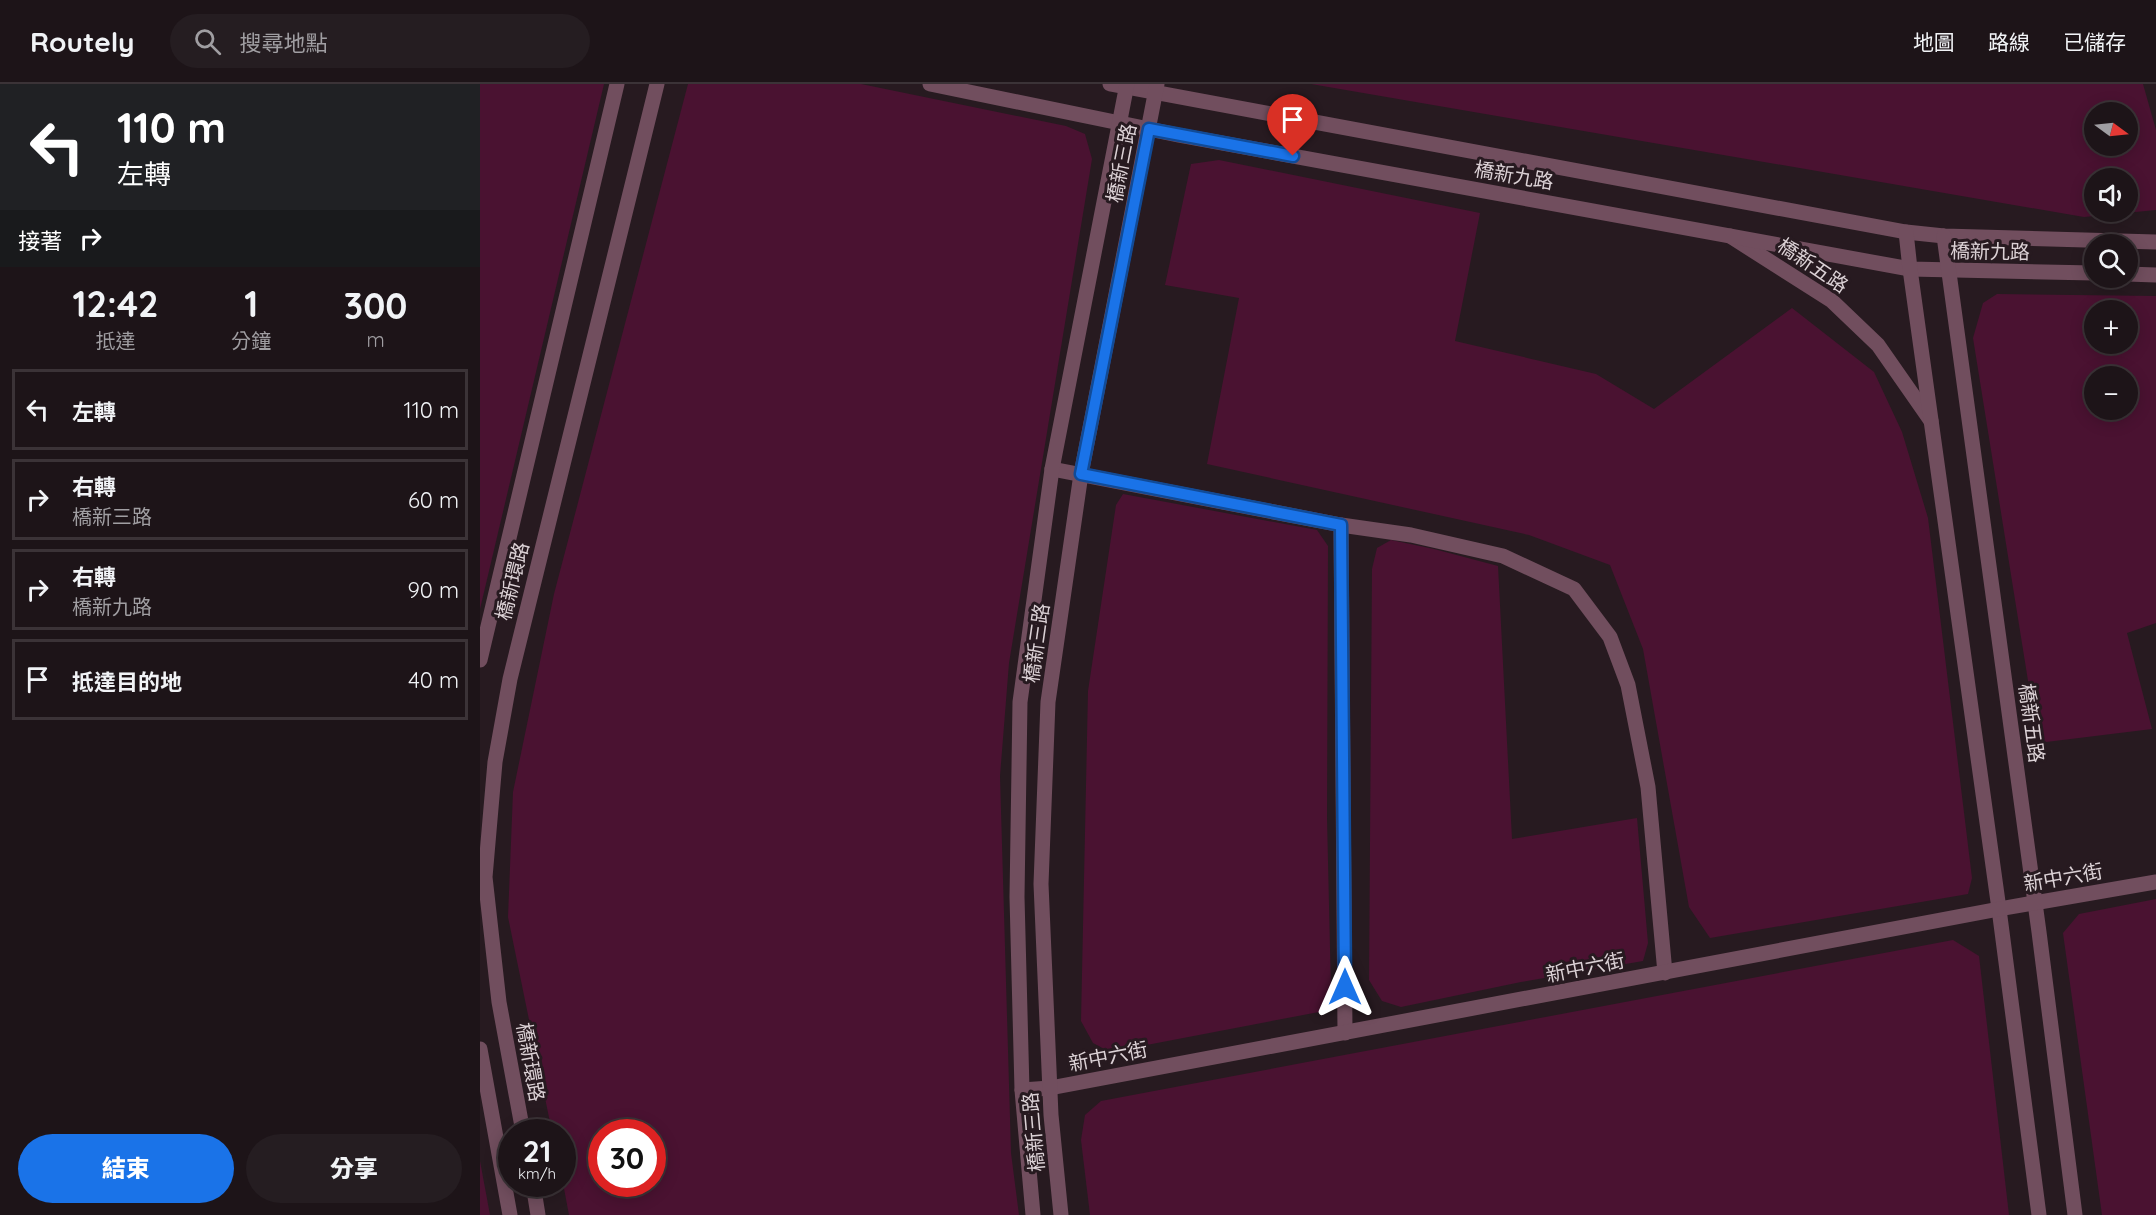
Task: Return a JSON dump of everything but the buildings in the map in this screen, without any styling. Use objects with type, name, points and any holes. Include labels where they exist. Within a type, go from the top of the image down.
[{"type":"street","name":"橋新環路","points":[[480,660],[617,84]]},
{"type":"street","name":"橋新環路","points":[[521,1119],[499,1002],[485,877],[495,762],[513,667],[657,84]]},
{"type":"street","name":"橋新九路","points":[[930,84],[1149,129],[1910,269],[2084,273]]},
{"type":"street","name":"橋新九路","points":[[1110,84],[1157,88],[1906,232],[1944,236],[2156,242]]},
{"type":"street","name":"橋新三路","points":[[1033,1215],[1022,1090],[1017,897],[1020,702],[1052,469],[1127,86]]},
{"type":"street","name":"橋新三路","points":[[1061,1215],[1050,1088],[1041,884],[1048,702],[1081,474],[1157,88]]},
{"type":"street","name":"橋新五路","points":[[1906,232],[2039,1215]]},
{"type":"street","name":"橋新五路","points":[[1731,236],[1832,301],[1878,345],[1931,421]]},
{"type":"street","name":"橋新五路","points":[[1944,236],[2036,902],[2076,1215]]},
{"type":"street","points":[[2138,274],[2156,274]]},
{"type":"street","points":[[1052,469],[1341,525],[1411,535],[1503,556],[1574,589],[1610,637],[1628,685],[1648,787],[1665,973]]},
{"type":"street","points":[[1341,525],[1345,1033]]},
{"type":"street","name":"新中六街","points":[[1022,1090],[1050,1088],[2036,902],[2156,882]]},
{"type":"street","points":[[480,1049],[510,1215]]},
{"type":"street","points":[[535,1197],[538,1215]]},
{"type":"shaded area","points":[[480,84],[604,84],[480,609]]},
{"type":"shaded area","points":[[688,84],[861,84],[1066,126],[1085,134],[1092,159],[1009,663],[1000,776],[1011,1153],[1019,1215],[569,1215],[566,1197],[576,1197],[576,1119],[549,1119],[508,917],[513,792],[554,594]]},
{"type":"shaded area","points":[[1311,84],[2143,84],[2156,130],[2156,210],[2138,212],[2138,168],[2084,168],[2084,217]]},
{"type":"shaded area","points":[[1219,160],[1480,213],[1455,341],[1596,374],[1654,409],[1792,308],[1874,372],[1902,432],[1928,518],[1972,878],[1968,894],[1710,938],[1689,907],[1643,649],[1610,565],[1529,535],[1207,464],[1239,298],[1165,285],[1191,164]]},
{"type":"shaded area","points":[[1997,294],[2156,296],[2156,623],[2127,633],[2152,729],[2038,743],[1973,338],[1983,303]]},
{"type":"shaded area","points":[[1123,494],[1317,530],[1328,546],[1327,818],[1331,992],[1324,1011],[1110,1052],[1093,1043],[1081,1021],[1088,691],[1116,505]]},
{"type":"shaded area","points":[[1391,540],[1498,566],[1512,839],[1637,818],[1648,943],[1643,961],[1521,982],[1401,1007],[1382,1001],[1369,980],[1372,569],[1377,548]]},
{"type":"shaded area","points":[[2156,899],[2156,1215],[2102,1215],[2063,933],[2079,914]]},
{"type":"shaded area","points":[[1953,940],[1979,956],[2009,1215],[1090,1215],[1081,1140],[1085,1115],[1101,1101]]},
{"type":"shaded area","points":[[480,1161],[490,1215],[480,1215]]},
{"type":"route","points":[[1293,156],[1149,129],[1081,474],[1341,525],[1345,987]]}]
